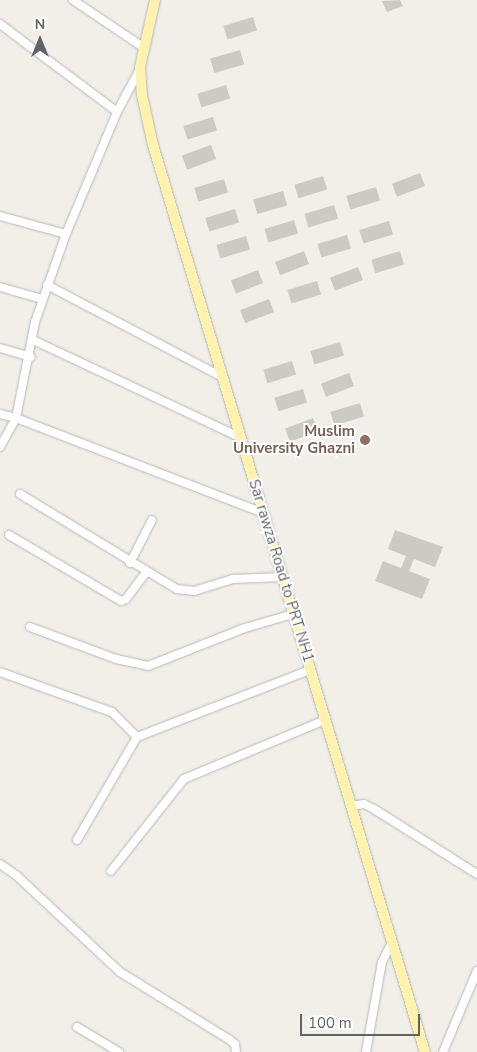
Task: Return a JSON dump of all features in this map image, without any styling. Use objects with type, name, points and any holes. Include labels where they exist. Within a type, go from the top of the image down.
[{"type":"main road","name":"Sar rawza Road to PRT NH1","points":[[155,0],[142,47],[140,67],[142,96],[153,144],[425,1052]]},
{"type":"street","points":[[73,0],[142,47]]},
{"type":"street","points":[[0,24],[117,112]]},
{"type":"street","points":[[0,447],[16,418],[31,357],[42,299],[47,285],[66,234],[117,112],[140,67]]},
{"type":"street","points":[[0,216],[66,234]]},
{"type":"street","points":[[47,285],[222,377]]},
{"type":"street","points":[[0,287],[42,299]]},
{"type":"street","points":[[33,340],[241,438]]},
{"type":"street","points":[[0,348],[31,357]]},
{"type":"street","points":[[0,414],[16,418],[263,513]]},
{"type":"street","points":[[20,494],[130,563],[186,591],[233,579],[282,577]]},
{"type":"street","points":[[130,563],[152,520]]},
{"type":"street","points":[[9,535],[121,601],[126,599],[146,572]]},
{"type":"street","points":[[30,627],[124,661],[148,666],[245,628],[294,614]]},
{"type":"street","points":[[77,840],[137,737],[310,670]]},
{"type":"street","points":[[0,672],[112,712],[137,737]]},
{"type":"street","points":[[111,870],[184,780],[325,720]]},
{"type":"street","points":[[351,806],[364,804],[374,809],[477,874]]},
{"type":"street","points":[[0,864],[16,874],[120,972],[236,1044],[236,1052]]},
{"type":"street","points":[[366,1052],[382,962],[392,942]]},
{"type":"street","points":[[443,1052],[477,971]]},
{"type":"street","points":[[77,1027],[119,1052]]},
{"type":"building","points":[[400,0],[403,6],[387,12],[382,1]]},
{"type":"building","points":[[253,17],[257,30],[227,39],[223,26]]},
{"type":"building","points":[[240,50],[244,64],[214,73],[210,59]]},
{"type":"building","points":[[226,85],[230,98],[201,107],[197,94]]},
{"type":"building","points":[[213,117],[217,130],[187,139],[183,126]]},
{"type":"building","points":[[211,145],[216,159],[187,170],[182,156]]},
{"type":"building","points":[[420,173],[425,186],[397,197],[392,184]]},
{"type":"building","points":[[323,176],[327,189],[298,198],[294,185]]},
{"type":"building","points":[[224,179],[228,192],[198,201],[194,188]]},
{"type":"building","points":[[376,187],[380,200],[350,209],[346,196]]},
{"type":"building","points":[[283,191],[287,205],[257,214],[253,200]]},
{"type":"building","points":[[334,205],[338,218],[308,227],[304,214]]},
{"type":"building","points":[[235,209],[239,222],[209,231],[205,218]]},
{"type":"building","points":[[294,220],[298,233],[268,242],[264,229]]},
{"type":"building","points":[[389,221],[393,234],[363,243],[359,230]]},
{"type":"building","points":[[347,235],[351,248],[321,257],[317,244]]},
{"type":"building","points":[[246,236],[250,249],[220,258],[216,245]]},
{"type":"building","points":[[304,251],[309,264],[280,275],[275,262]]},
{"type":"building","points":[[400,251],[404,264],[375,273],[371,260]]},
{"type":"building","points":[[358,267],[363,280],[335,291],[330,278]]},
{"type":"building","points":[[258,270],[263,283],[236,293],[231,280]]},
{"type":"building","points":[[317,281],[321,294],[291,303],[287,290]]},
{"type":"building","points":[[269,299],[274,312],[245,323],[240,310]]},
{"type":"building","points":[[340,342],[344,355],[314,364],[310,351]]},
{"type":"building","points":[[292,361],[296,374],[267,383],[263,370]]},
{"type":"building","points":[[349,373],[354,386],[326,397],[321,384]]},
{"type":"building","points":[[303,389],[307,402],[278,411],[274,398]]},
{"type":"building","points":[[360,403],[364,416],[334,425],[330,412]]},
{"type":"building","points":[[313,418],[318,431],[290,442],[285,429]]},
{"type":"building","points":[[395,530],[443,547],[435,567],[414,559],[409,571],[430,579],[422,599],[375,581],[383,561],[401,568],[406,556],[388,549]]},
{"type":"place","name":"Muslim University Ghazni","points":[[365,440]]}]
